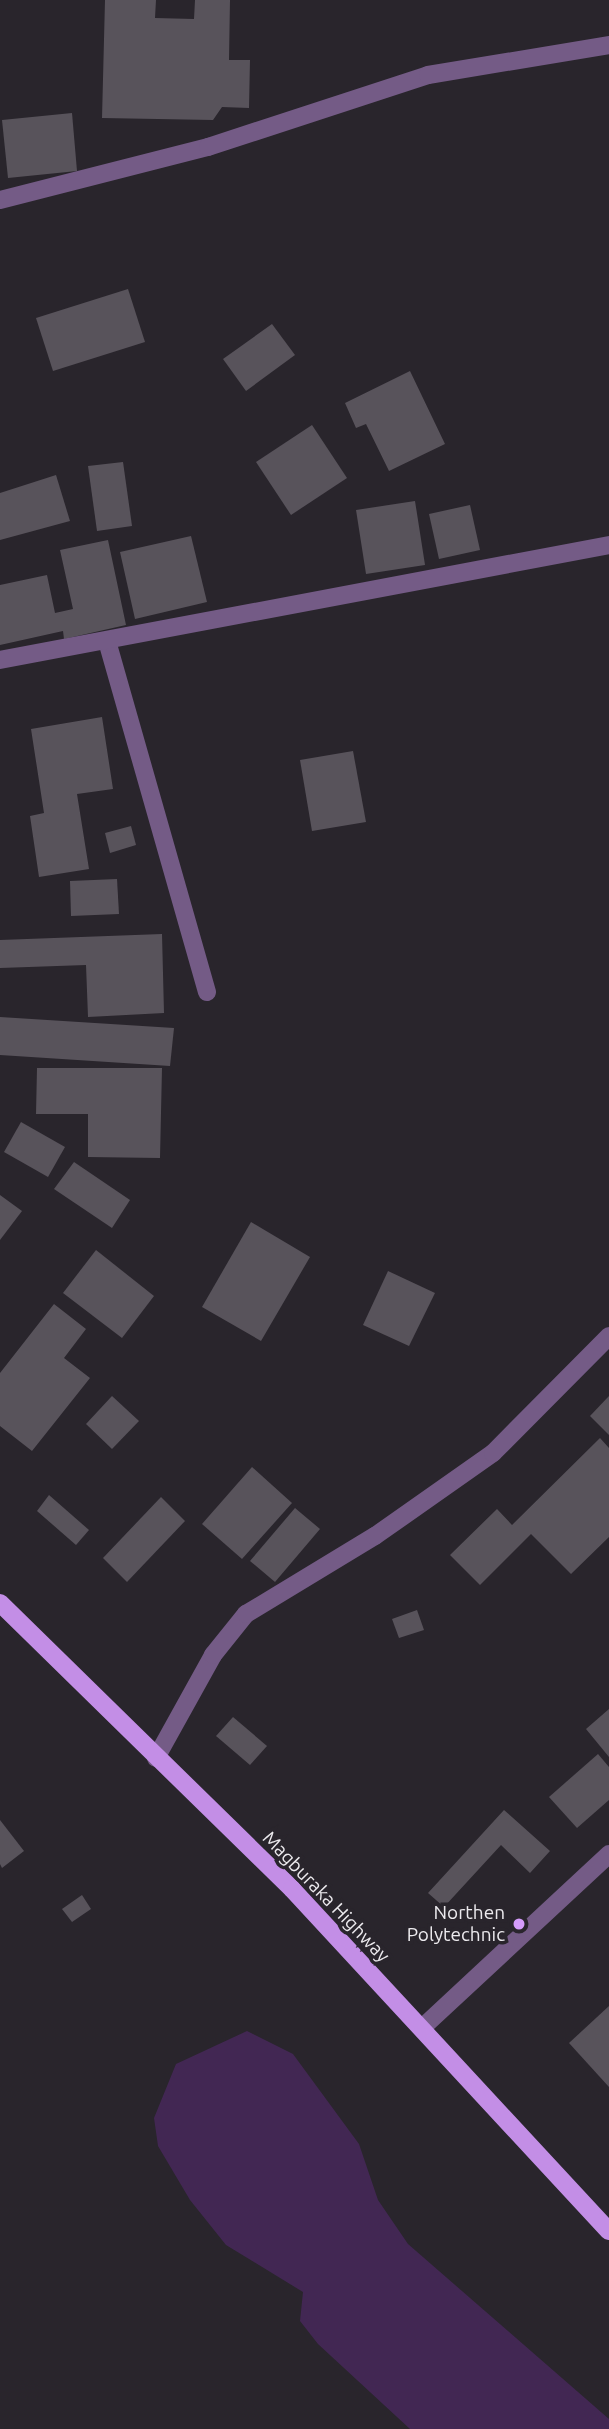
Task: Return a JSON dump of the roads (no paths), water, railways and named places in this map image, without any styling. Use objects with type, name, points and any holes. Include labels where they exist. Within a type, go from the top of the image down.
[{"type":"main road","name":"Magburaka Highway","points":[[0,1603],[292,1889],[423,2027],[609,2231]]},
{"type":"street","points":[[0,200],[208,147],[428,75],[609,45]]},
{"type":"street","points":[[0,660],[609,545]]},
{"type":"street","points":[[107,641],[207,992]]},
{"type":"street","points":[[156,1758],[213,1655],[246,1614],[374,1536],[494,1453],[609,1336]]},
{"type":"street","points":[[423,2027],[609,1854]]},
{"type":"place","name":"Northen Polytechnic","points":[[519,1924]]}]
